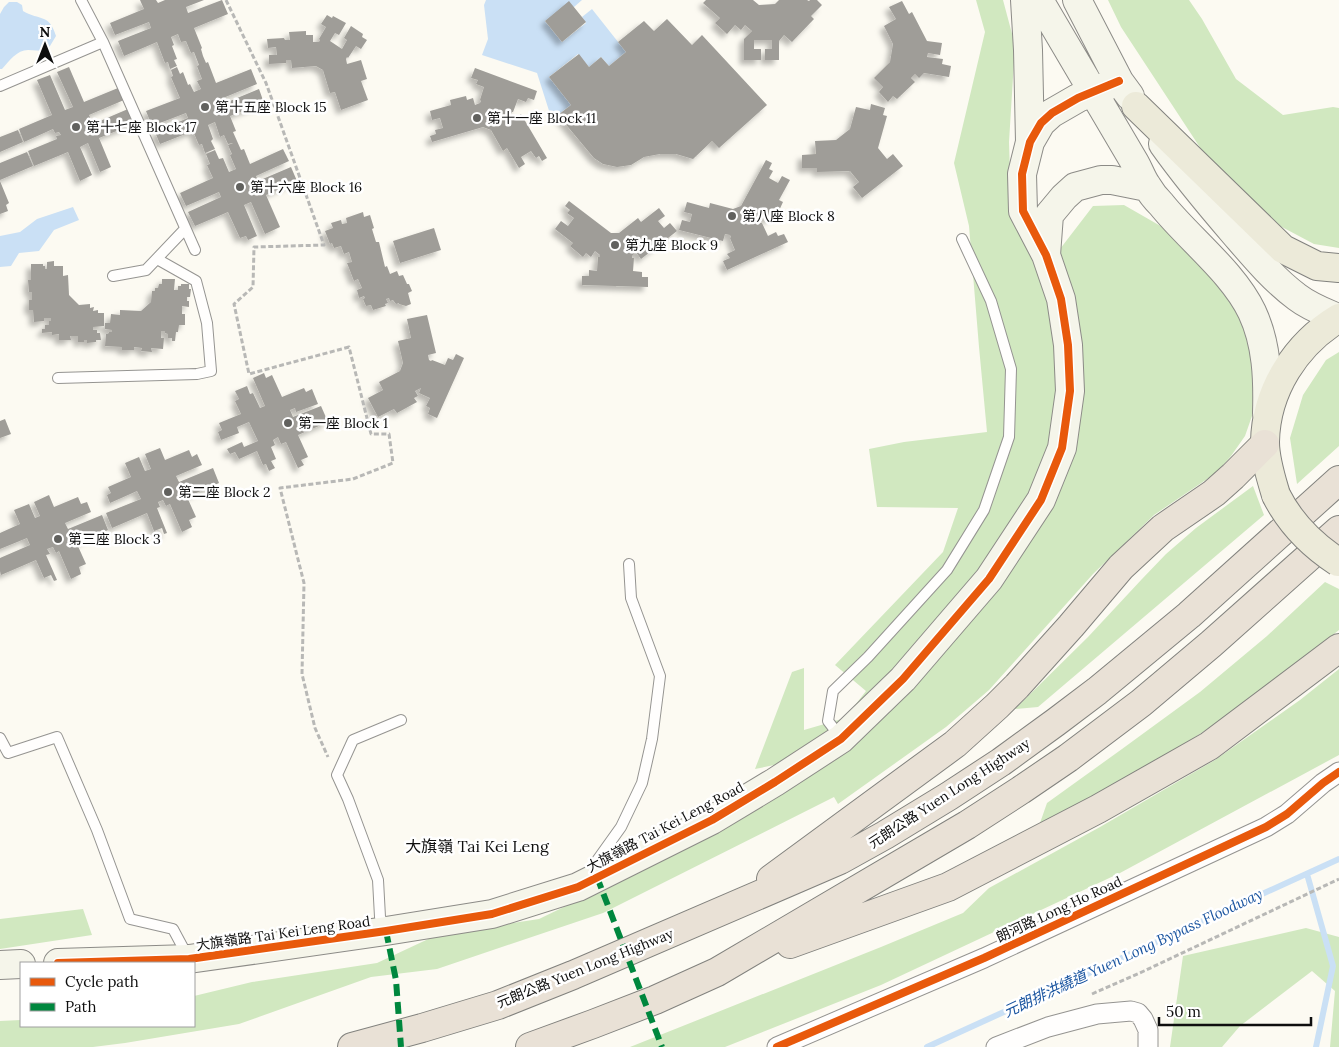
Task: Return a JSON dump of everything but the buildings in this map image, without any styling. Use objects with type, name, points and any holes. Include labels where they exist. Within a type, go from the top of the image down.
[{"type":"highway","points":[[738,903],[955,744],[1017,686],[1121,567],[1163,528],[1214,493],[1234,476],[1266,433]]},
{"type":"highway","name":"元朗公路 Yuen Long Highway","points":[[352,1047],[498,1005],[573,976],[738,903],[788,884],[848,856],[885,835],[1001,762],[1063,717],[1152,646],[1232,577],[1339,480]]},
{"type":"highway","points":[[717,972],[952,834],[1068,758],[1141,704],[1339,530]]},
{"type":"highway","points":[[530,1047],[638,1007],[717,972],[948,886],[1098,809],[1209,746],[1339,648]]},
{"type":"main road","points":[[1136,106],[1284,249],[1317,266],[1339,268]]},
{"type":"main road","points":[[1339,318],[1323,328],[1303,346],[1285,370],[1274,394],[1266,433],[1269,472],[1276,495],[1284,511],[1304,535],[1320,550],[1339,563]]},
{"type":"street","points":[[1025,0],[1030,142]]},
{"type":"street","points":[[1039,0],[1135,162],[1147,187],[1174,220],[1224,272],[1252,312],[1266,357],[1268,381],[1266,433]]},
{"type":"street","points":[[1077,0],[1119,81],[1166,149],[1207,201],[1278,281],[1298,298],[1318,310],[1339,318]]},
{"type":"street","name":"大旗嶺路 Tai Kei Leng Road","points":[[91,962],[189,959],[492,914],[578,886],[712,820],[841,739],[903,679],[989,579],[1041,500],[1062,448],[1070,390],[1068,345],[1061,298],[1046,255],[1023,211],[1022,174],[1030,142],[1041,123],[1052,113],[1078,98],[1119,81]]},
{"type":"street","points":[[1046,255],[1050,215],[1064,197],[1075,187],[1101,180],[1147,187]]},
{"type":"street","name":"朗河路 Long Ho Road","points":[[777,1047],[984,958],[1266,827],[1287,814],[1339,772]]},
{"type":"street","points":[[0,965],[20,964]]},
{"type":"street","points":[[996,1047],[1048,1027],[1097,1014],[1131,1011],[1138,1013],[1144,1020],[1148,1030],[1148,1047]]},
{"type":"lane","points":[[81,0],[103,42],[195,250]]},
{"type":"lane","points":[[0,86],[103,42]]},
{"type":"lane","points":[[112,276],[146,270],[186,230]]},
{"type":"lane","points":[[841,739],[828,721],[833,691],[868,657],[947,570],[984,510],[1009,437],[1011,369],[991,300],[962,239]]},
{"type":"lane","points":[[58,378],[197,374],[211,371],[208,323],[196,281],[156,259]]},
{"type":"lane","points":[[597,877],[596,862],[621,827],[642,783],[652,739],[660,676],[631,598],[629,564]]},
{"type":"lane","points":[[386,931],[380,917],[378,880],[348,799],[337,775],[353,740],[401,720]]},
{"type":"lane","points":[[0,738],[8,753],[58,737],[97,830],[130,919],[173,930],[189,959]]},
{"type":"path","points":[[226,0],[266,83],[324,245],[254,247],[253,287],[234,304],[249,374],[349,347],[371,434],[389,434],[393,463],[353,479],[280,488],[304,583],[302,674],[315,728],[337,775]]},
{"type":"path","points":[[1090,995],[1339,879]]},
{"type":"green space","points":[[976,0],[1003,0],[1015,45],[1009,142],[1011,205],[1060,249],[1093,206],[1124,205],[1171,232],[1238,306],[1253,341],[1258,387],[1252,416],[1245,436],[1216,473],[1154,515],[1093,574],[989,690],[946,727],[838,804],[834,797],[603,913],[437,969],[371,977],[239,1024],[93,1047],[0,1047],[0,1021],[20,1020],[20,1027],[195,1027],[195,996],[252,982],[377,963],[439,934],[539,919],[597,891],[784,763],[755,769],[792,672],[804,668],[804,730],[845,718],[866,691],[835,665],[943,552],[958,508],[877,507],[869,449],[904,442],[987,432],[969,226],[954,163],[985,32]]},
{"type":"green space","points":[[1108,0],[1189,0],[1236,79],[1283,115],[1333,107],[1339,108],[1339,248],[1314,244],[1280,226],[1201,149],[1121,27]]},
{"type":"green space","points":[[1339,352],[1339,446],[1297,484],[1290,438],[1303,395],[1326,360]]},
{"type":"green space","points":[[1253,486],[1264,515],[1038,707],[1015,709],[1088,637],[1166,554],[1196,528]]},
{"type":"green space","points":[[1325,582],[1339,589],[1339,630],[1265,688],[1162,759],[1135,775],[1040,823],[1047,803],[1200,692],[1267,636]]},
{"type":"green space","points":[[1339,669],[1339,755],[1120,873],[881,985],[725,1047],[630,1047],[963,913],[989,888],[1100,827],[1215,760],[1300,700]]},
{"type":"green space","points":[[83,909],[92,935],[0,949],[0,919]]},
{"type":"green space","points":[[1306,928],[1339,937],[1339,1047],[1330,1047],[1335,991],[1312,971],[1240,1026],[1222,1047],[1170,1047],[1183,956]]},
{"type":"water","points":[[486,0],[582,0],[574,7],[545,21],[562,42],[586,23],[582,17],[592,9],[626,52],[609,66],[601,57],[589,67],[578,54],[549,77],[571,105],[558,115],[551,117],[537,73],[482,55],[488,39],[484,5]]},
{"type":"water","points":[[9,2],[17,2],[22,5],[23,11],[47,21],[56,36],[45,51],[24,50],[13,56],[0,69],[0,14]]},
{"type":"water","points":[[73,207],[79,220],[54,230],[39,251],[19,253],[11,266],[0,267],[0,236],[20,232],[37,219]]},
{"type":"waterway","name":"元朗排洪繞道 Yuen Long Bypass Floodway","points":[[927,1047],[1339,859]]},
{"type":"waterway","points":[[1307,874],[1333,966],[1316,1047]]},
{"type":"marked path","points":[[597,877],[662,1047]]},
{"type":"marked path","points":[[386,931],[396,980],[401,1047]]},
{"type":"cycle path","points":[[91,962],[189,959],[492,914],[578,887],[712,820],[841,739],[903,679],[989,579],[1041,500],[1062,448],[1070,391],[1068,345],[1061,299],[1046,255],[1023,211],[1022,174],[1030,142],[1041,123],[1052,113],[1078,98],[1119,81]]},
{"type":"cycle path","points":[[777,1047],[984,958],[1266,827],[1287,814],[1339,772]]},
{"type":"place","name":"第十五座 Block 15","points":[[205,107]]},
{"type":"place","name":"第十一座 Block 11","points":[[477,118]]},
{"type":"place","name":"第十七座 Block 17","points":[[76,127]]},
{"type":"place","name":"第十六座 Block 16","points":[[240,187]]},
{"type":"place","name":"第八座 Block 8","points":[[732,216]]},
{"type":"place","name":"第九座 Block 9","points":[[615,245]]},
{"type":"place","name":"第一座 Block 1","points":[[288,423]]},
{"type":"place","name":"第二座 Block 2","points":[[168,492]]},
{"type":"place","name":"第三座 Block 3","points":[[58,539]]},
{"type":"district","name":"大旗嶺 Tai Kei Leng","points":[[477,846]]}]
